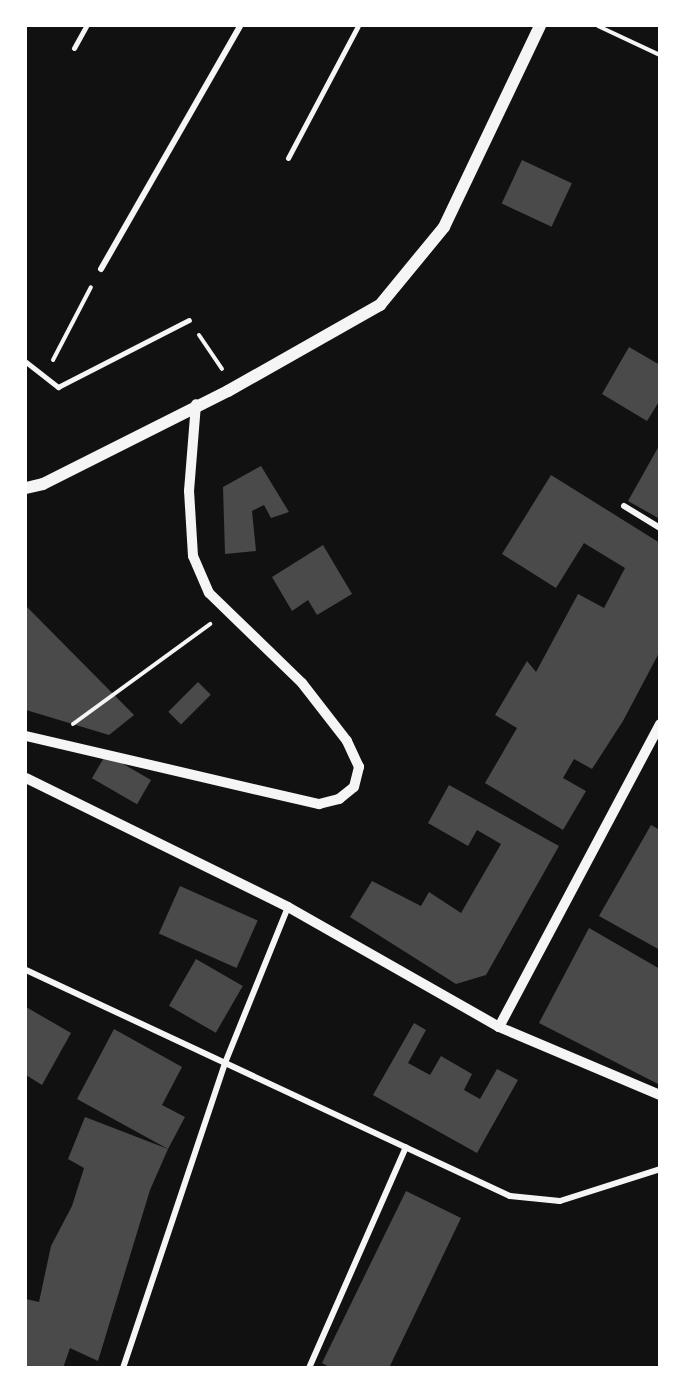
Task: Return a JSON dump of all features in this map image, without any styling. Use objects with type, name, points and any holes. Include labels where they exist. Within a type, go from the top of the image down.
[{"type":"main road","points":[[26,488],[44,484],[196,404],[235,387],[380,305],[405,278],[444,227],[540,26]]},
{"type":"street","points":[[74,48],[86,26]]},
{"type":"street","points":[[101,269],[240,26]]},
{"type":"street","points":[[288,158],[358,26]]},
{"type":"street","points":[[26,362],[58,387],[189,320]]},
{"type":"street","points":[[26,736],[319,804],[339,799],[354,788],[359,767],[347,741],[302,683],[209,593],[193,556],[189,491],[196,404]]},
{"type":"street","points":[[624,506],[660,528]]},
{"type":"street","points":[[499,1027],[660,724]]},
{"type":"street","points":[[26,778],[288,907],[499,1027],[660,1095]]},
{"type":"street","points":[[123,1368],[225,1063],[288,907]]},
{"type":"street","points":[[26,970],[510,1196],[560,1201],[660,1169]]},
{"type":"street","points":[[309,1368],[406,1147]]},
{"type":"path","points":[[598,26],[660,55]]},
{"type":"path","points":[[44,376],[101,269]]},
{"type":"path","points":[[189,320],[235,387]]},
{"type":"path","points":[[63,732],[220,617]]},
{"type":"building","points":[[522,160],[572,183],[552,227],[502,204]]},
{"type":"building","points":[[629,347],[660,365],[660,400],[647,421],[602,394]]},
{"type":"building","points":[[660,444],[660,519],[628,501]]},
{"type":"building","points":[[261,466],[289,512],[271,518],[264,505],[252,511],[256,551],[225,554],[223,487]]},
{"type":"building","points":[[551,475],[660,543],[660,651],[623,721],[592,769],[574,759],[563,778],[586,791],[563,830],[485,783],[517,728],[495,715],[527,661],[536,672],[578,594],[604,608],[625,568],[584,543],[556,588],[502,554]]},
{"type":"building","points":[[323,545],[352,594],[317,615],[308,600],[292,611],[272,577]]},
{"type":"building","points":[[26,606],[134,715],[109,735],[26,710]]},
{"type":"building","points":[[198,682],[211,695],[181,724],[168,712]]},
{"type":"building","points":[[106,754],[151,780],[137,804],[92,778]]},
{"type":"building","points":[[449,785],[559,846],[486,975],[456,984],[350,917],[372,881],[421,906],[429,892],[461,913],[501,844],[477,830],[468,846],[428,823]]},
{"type":"building","points":[[651,825],[660,830],[660,950],[599,916]]},
{"type":"building","points":[[180,886],[258,921],[237,968],[159,934]]},
{"type":"building","points":[[589,928],[660,969],[660,1085],[539,1023]]},
{"type":"building","points":[[196,959],[243,986],[216,1033],[169,1006]]},
{"type":"building","points":[[26,1007],[71,1033],[42,1085],[26,1075]]},
{"type":"building","points":[[414,1023],[426,1030],[408,1063],[430,1075],[441,1056],[472,1074],[464,1090],[480,1099],[497,1069],[518,1080],[477,1153],[373,1095]]},
{"type":"building","points":[[114,1029],[182,1067],[162,1105],[185,1117],[168,1149],[77,1099]]},
{"type":"building","points":[[85,1117],[168,1149],[150,1190],[98,1361],[70,1348],[63,1368],[26,1368],[26,1299],[39,1302],[51,1246],[72,1206],[84,1168],[68,1159]]},
{"type":"building","points":[[406,1191],[461,1218],[389,1368],[331,1368],[322,1363]]}]
